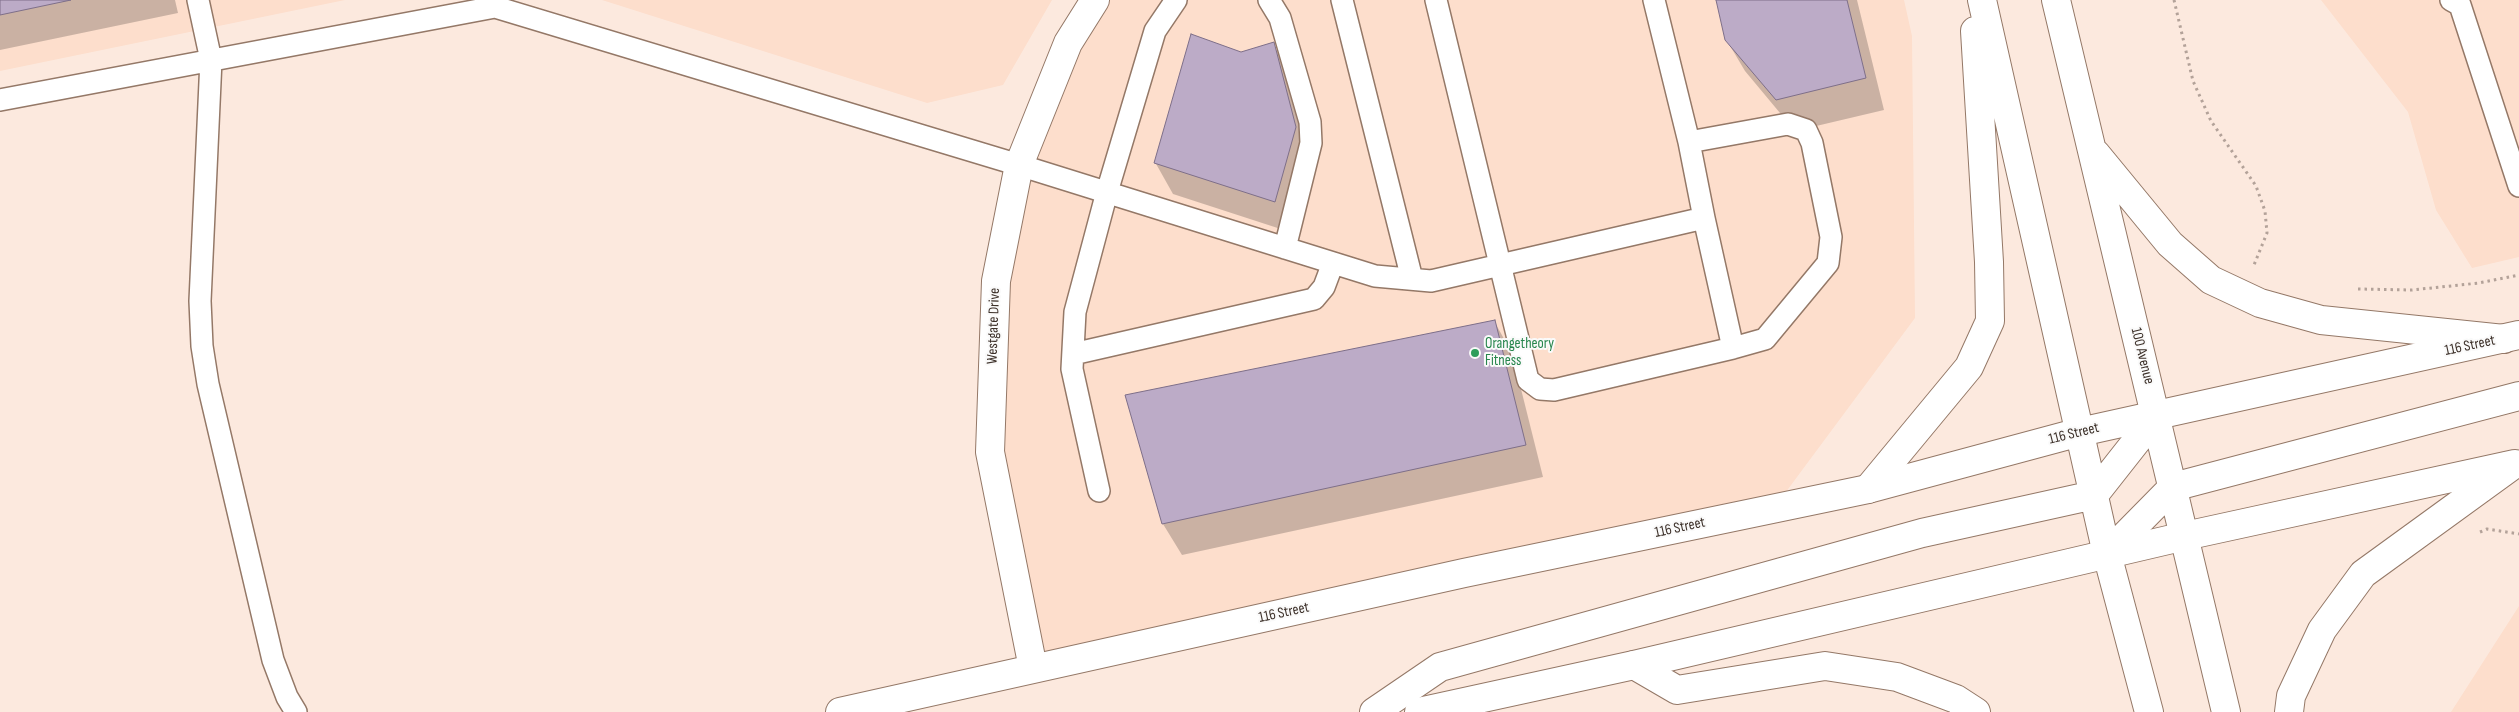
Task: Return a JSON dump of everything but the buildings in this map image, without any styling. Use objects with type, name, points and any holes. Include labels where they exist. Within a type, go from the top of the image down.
[{"type":"main road","name":"Westgate Drive","points":[[1034,668],[990,452],[996,281],[1019,165],[1068,42],[1095,0]]},
{"type":"main road","points":[[1868,489],[1969,367],[1990,321],[1989,262],[1973,0]]},
{"type":"main road","points":[[1982,0],[2107,554],[2149,712]]},
{"type":"main road","name":"100 Avenue","points":[[2056,0],[2157,415],[2226,712]]},
{"type":"main road","points":[[2092,149],[2170,244],[2212,280],[2260,302],[2321,320],[2512,337]]},
{"type":"main road","name":"116 Street","points":[[840,712],[1464,573],[1868,489],[2080,432],[2512,337]]},
{"type":"main road","points":[[2107,554],[2173,487],[2519,396]]},
{"type":"main road","points":[[1374,712],[1440,667],[1922,533],[2094,495],[2157,415]]},
{"type":"main road","points":[[1419,712],[1634,665],[2185,536],[2516,464]]},
{"type":"main road","points":[[2289,712],[2291,696],[2322,630],[2363,574],[2516,464]]},
{"type":"main road","points":[[1634,665],[1677,690],[1825,666],[1897,677],[1956,699],[1976,712]]},
{"type":"lane","points":[[198,0],[211,60],[200,301],[202,346],[208,384],[259,607],[273,660],[287,697],[296,712]]},
{"type":"lane","points":[[1099,490],[1072,369],[1075,312],[1107,192],[1155,31],[1176,0]]},
{"type":"lane","points":[[1269,0],[1280,18],[1310,122],[1311,143],[1285,248]]},
{"type":"lane","points":[[1342,0],[1412,279]]},
{"type":"lane","points":[[1436,0],[1528,380],[1540,389],[1554,390],[1765,339],[1828,263],[1831,237],[1812,143],[1806,130],[1788,124],[1689,142]]},
{"type":"lane","points":[[1654,0],[1689,142],[1733,348]]},
{"type":"lane","points":[[2451,0],[2460,6],[2517,181]]},
{"type":"lane","points":[[0,100],[494,7],[1019,165],[1375,276],[1431,280],[1704,218]]},
{"type":"lane","points":[[1073,354],[1314,299],[1324,287],[1333,263]]},
{"type":"path","points":[[2174,0],[2196,89],[2211,121],[2256,186],[2265,211],[2267,232],[2252,270]]},
{"type":"path","points":[[2352,288],[2412,290],[2479,283],[2519,275]]},
{"type":"shaded area","points":[[0,0],[345,0],[0,71]]},
{"type":"shaded area","points":[[602,0],[1052,0],[1003,85],[927,103]]},
{"type":"shaded area","points":[[1095,0],[1904,0],[1912,36],[1915,318],[1774,508],[1033,668],[990,452],[996,281],[1068,43]]},
{"type":"shaded area","points":[[2321,0],[2519,0],[2519,257],[2472,268],[2436,210],[2408,112]]},
{"type":"shaded area","points":[[2519,606],[2519,712],[2451,712]]},
{"type":"place","name":"Orangetheory Fitness","points":[[1475,353]]}]
